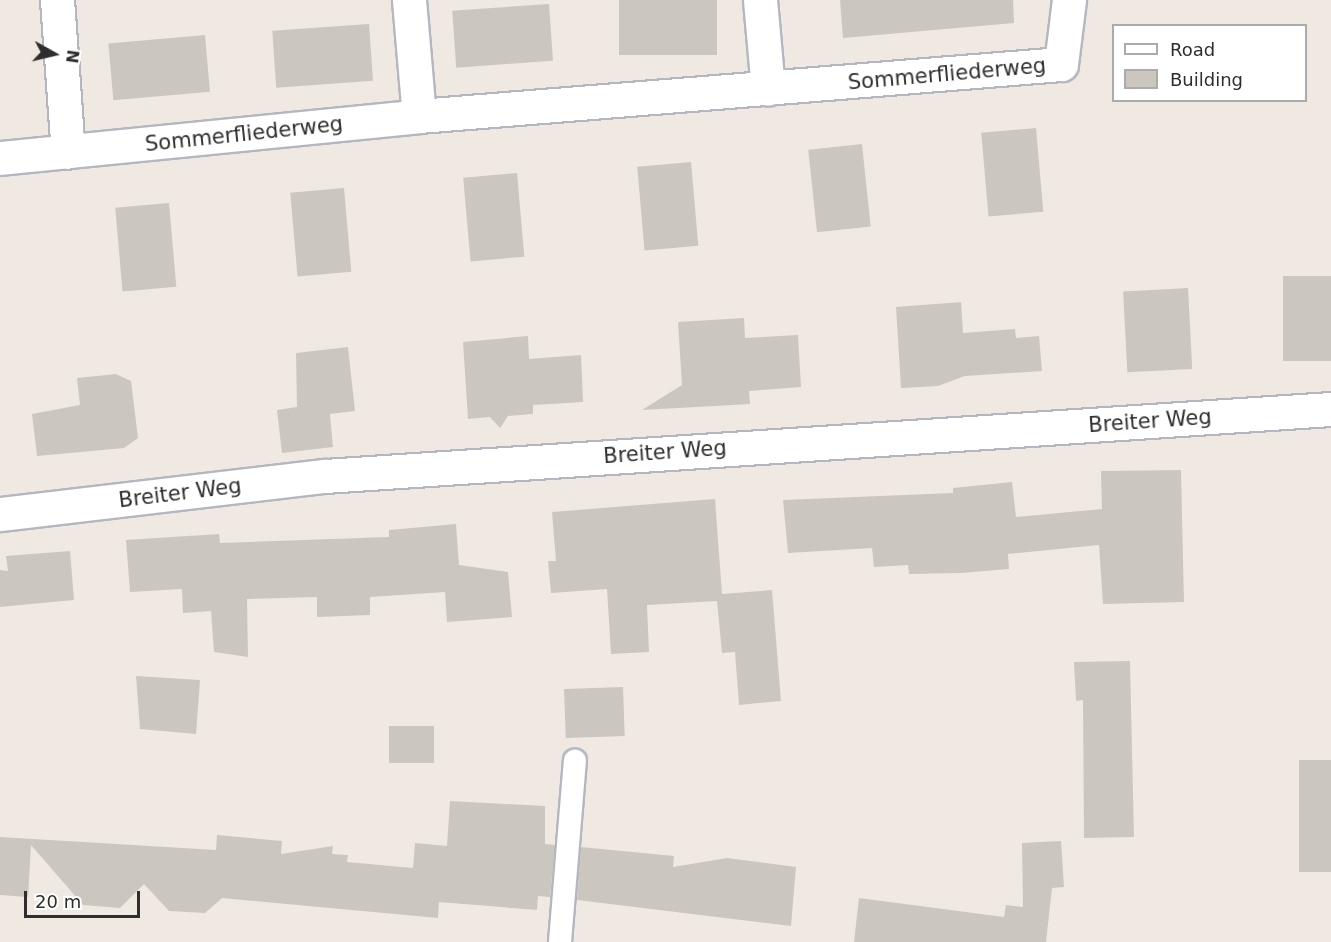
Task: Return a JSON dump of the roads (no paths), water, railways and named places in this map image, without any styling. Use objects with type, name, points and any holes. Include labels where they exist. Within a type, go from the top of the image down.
[{"type":"street","points":[[57,0],[68,152]]},
{"type":"street","points":[[409,0],[419,116]]},
{"type":"street","points":[[760,0],[768,89]]},
{"type":"street","name":"Sommerfliederweg","points":[[0,158],[419,116],[1061,64],[1070,0]]},
{"type":"street","name":"Breiter Weg","points":[[0,514],[325,476],[1331,409]]},
{"type":"lane","points":[[560,942],[575,761]]}]
